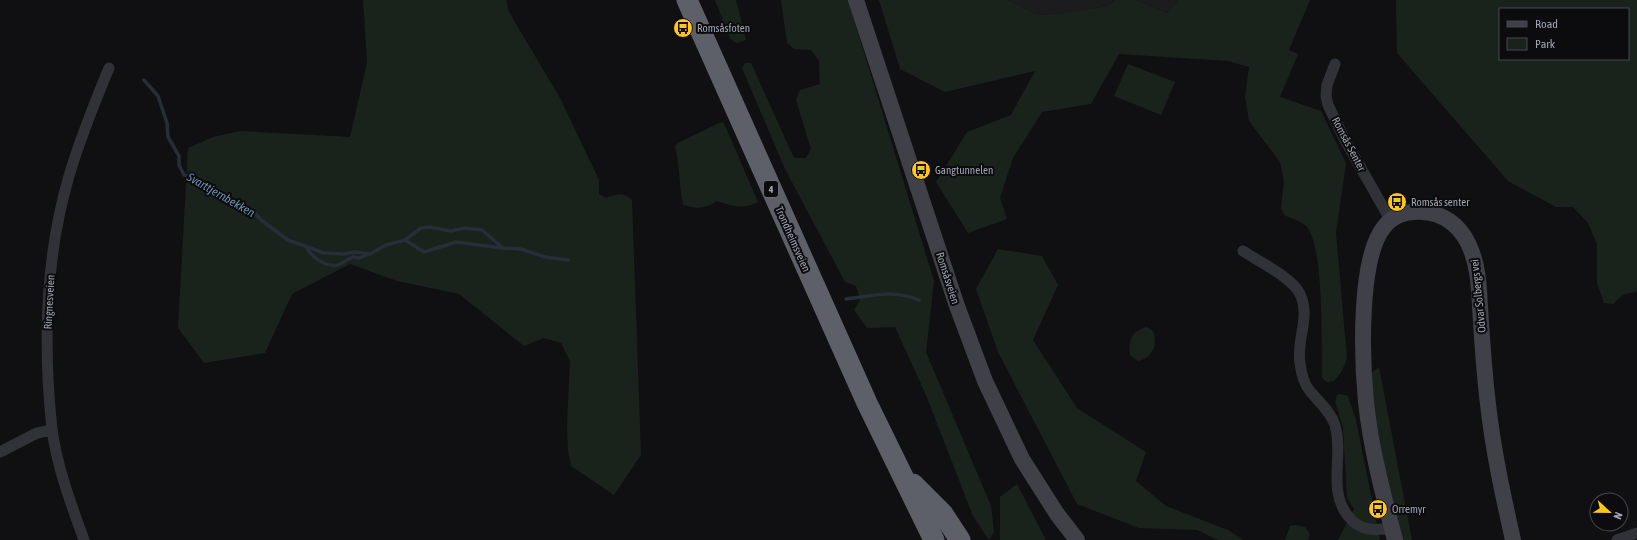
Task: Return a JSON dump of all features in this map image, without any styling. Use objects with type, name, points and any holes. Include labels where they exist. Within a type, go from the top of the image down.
[{"type":"highway","name":"Trondheimsveien","points":[[687,0],[859,384],[934,540]]},
{"type":"highway","name":"Trondheimsveien","points":[[903,476],[933,502],[943,514],[960,540]]},
{"type":"highway","points":[[916,540],[918,515],[917,502]]},
{"type":"highway","points":[[917,502],[938,526],[946,540]]},
{"type":"street","name":"Romsåsveien","points":[[856,0],[962,319],[985,382],[1022,459],[1057,514],[1077,540]]},
{"type":"street","name":"Romsås Senter","points":[[1335,64],[1326,91],[1328,105],[1345,140],[1391,221]]},
{"type":"street","name":"Ringnesveien","points":[[84,540],[60,466],[52,430],[47,350],[47,321],[54,248],[69,178],[82,136],[109,68]]},
{"type":"street","name":"Odvar Solbergs vei","points":[[1243,251],[1293,285],[1301,295],[1305,315],[1300,362],[1309,390],[1328,413],[1335,425],[1338,492],[1342,509],[1352,521],[1365,529],[1393,534],[1380,482],[1370,429],[1364,378],[1364,332],[1370,262],[1377,239],[1385,226],[1391,221],[1410,212],[1424,212],[1439,215],[1452,222],[1468,242],[1473,255],[1479,286],[1488,404],[1494,445],[1513,540]]},
{"type":"street","points":[[0,452],[37,433],[52,430]]},
{"type":"street","points":[[1617,540],[1637,534]]},
{"type":"shaded area","points":[[1008,0],[1115,0],[1108,6],[1048,15],[1036,14]]},
{"type":"shaded area","points":[[1136,0],[1178,0],[1167,13]]},
{"type":"green space","points":[[363,0],[506,0],[509,12],[560,98],[599,180],[599,194],[606,198],[623,195],[632,200],[641,455],[614,495],[571,466],[568,451],[567,426],[570,361],[561,343],[544,338],[524,346],[459,294],[397,281],[350,264],[292,294],[265,353],[204,363],[178,328],[188,148],[213,137],[240,131],[350,137],[367,63]]},
{"type":"green space","points":[[715,0],[736,0],[746,40],[737,43],[730,39]]},
{"type":"green space","points":[[781,0],[848,0],[934,281],[926,352],[991,506],[994,532],[989,540],[973,516],[926,395],[895,327],[867,328],[854,310],[860,300],[856,286],[845,282],[785,169],[742,68],[745,63],[751,63],[794,158],[806,158],[811,149],[796,100],[800,90],[820,84],[819,61],[811,50],[794,49],[787,43]]},
{"type":"green space","points":[[879,0],[1008,0],[1036,14],[1048,15],[1108,6],[1115,0],[1136,0],[1167,13],[1178,0],[1310,0],[1289,50],[1298,54],[1280,97],[1321,111],[1346,163],[1336,233],[1347,358],[1342,371],[1334,381],[1327,382],[1322,378],[1321,298],[1316,254],[1312,237],[1304,224],[1284,215],[1281,207],[1284,181],[1280,162],[1249,121],[1245,97],[1249,67],[1228,61],[1119,54],[1091,104],[1042,112],[1013,158],[1000,198],[1007,219],[968,233],[936,182],[967,132],[1011,115],[1035,71],[945,92],[900,69]]},
{"type":"green space","points":[[1396,0],[1637,0],[1637,291],[1623,295],[1613,304],[1604,303],[1597,283],[1597,245],[1588,223],[1573,207],[1556,207],[1508,181],[1397,53]]},
{"type":"green space","points":[[1128,64],[1175,82],[1161,115],[1114,96]]},
{"type":"green space","points":[[721,122],[724,123],[758,202],[743,207],[733,206],[717,201],[701,208],[683,205],[675,146],[678,143]]},
{"type":"green space","points":[[998,249],[1042,256],[1058,285],[1033,340],[1077,408],[1146,452],[1136,481],[1166,506],[1228,530],[1243,540],[1218,540],[1197,530],[1139,528],[1077,504],[998,352],[976,289]]},
{"type":"green space","points":[[1147,327],[1153,331],[1155,341],[1153,350],[1147,357],[1138,361],[1130,355],[1132,337],[1142,328]]},
{"type":"green space","points":[[1379,367],[1412,540],[1398,540],[1368,376]]},
{"type":"green space","points":[[1341,394],[1348,396],[1356,420],[1380,540],[1338,540],[1354,509],[1347,498],[1343,427],[1335,402],[1337,395]]},
{"type":"green space","points":[[1017,484],[1046,540],[1000,540],[1000,497]]},
{"type":"green space","points":[[1295,525],[1305,527],[1310,534],[1308,540],[1285,540],[1290,526]]},
{"type":"waterway","name":"Svarttjernbekken","points":[[144,80],[158,96],[167,123],[168,137],[179,156],[179,165],[184,175],[196,180],[208,190],[254,212],[261,220],[288,240],[324,253],[344,254],[355,252],[370,254],[386,245],[405,240],[421,228],[430,227],[451,231],[465,228],[482,230],[503,248],[521,249],[545,257],[568,260]]},
{"type":"waterway","name":"Svarttjernbekken","points":[[405,240],[424,252],[456,242],[502,248]]},
{"type":"waterway","name":"Svarttjernbekken","points":[[306,246],[311,254],[328,265],[338,265],[353,257],[359,258],[369,254]]},
{"type":"waterway","name":"Svarttjernbekken","points":[[846,299],[891,294],[919,300]]},
{"type":"place","name":"Romsåsfoten","points":[[683,28]]},
{"type":"place","name":"Gangtunnelen","points":[[921,170]]},
{"type":"place","name":"Romsås senter","points":[[1397,202]]},
{"type":"place","name":"Orremyr","points":[[1378,509]]}]
